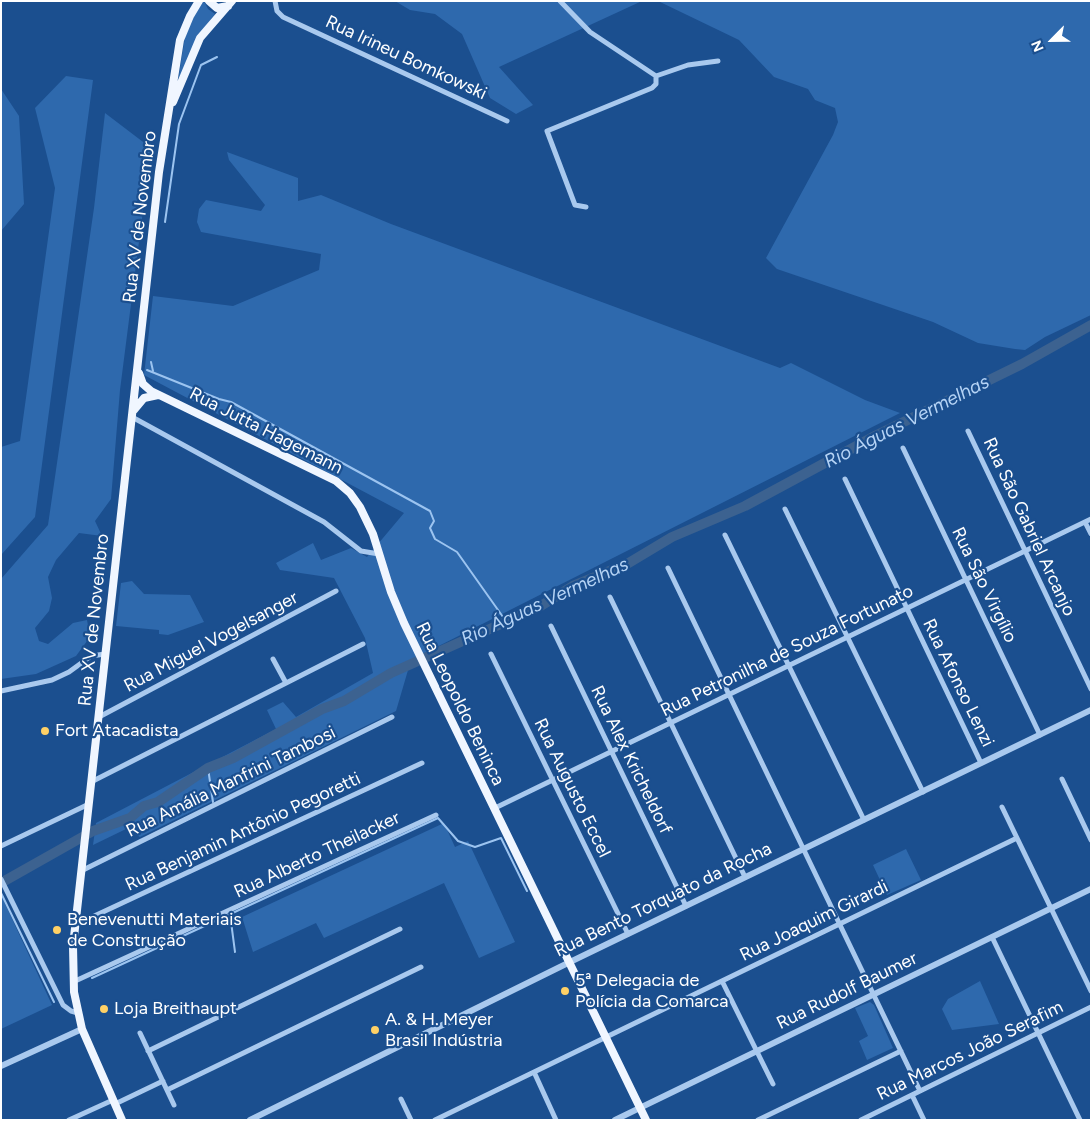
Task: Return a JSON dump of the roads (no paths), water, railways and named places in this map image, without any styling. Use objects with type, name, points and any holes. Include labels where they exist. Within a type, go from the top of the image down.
[{"type":"main road","name":"Rua XV de Novembro","points":[[122,1120],[82,1029],[78,1013],[74,982],[75,925],[168,115],[180,40],[190,16],[199,1]]},
{"type":"main road","points":[[209,1],[219,8],[231,3]]},
{"type":"main road","name":"Rua XV de Novembro","points":[[168,115],[200,38],[231,3]]},
{"type":"main road","name":"Rua Jutta Hagemann","points":[[138,368],[143,384],[160,395],[336,481],[350,493],[360,507],[369,524],[379,554]]},
{"type":"main road","points":[[132,417],[142,400],[152,395],[160,395]]},
{"type":"main road","name":"Rua Leopoldo Beninca","points":[[379,554],[397,606],[418,652],[646,1120]]},
{"type":"street","name":"Rua Irineu Bomkowski","points":[[275,1],[276,10],[283,17],[507,121]]},
{"type":"street","points":[[560,1],[590,32],[656,76]]},
{"type":"street","points":[[656,76],[688,65],[718,60]]},
{"type":"street","points":[[586,207],[575,205],[547,131],[602,106],[648,90],[655,86],[656,76]]},
{"type":"street","points":[[132,417],[324,522],[361,551],[379,554]]},
{"type":"street","name":"Rua São Gabriel Arcanjo","points":[[968,431],[1091,689]]},
{"type":"street","name":"Rua São Virgílio","points":[[903,448],[1040,735]]},
{"type":"street","name":"Rua Afonso Lenzi","points":[[845,479],[981,763]]},
{"type":"street","points":[[785,509],[923,792]]},
{"type":"street","name":"Rua Petronilha de Souza Fortunato","points":[[495,808],[1091,519]]},
{"type":"street","points":[[1085,522],[1091,534]]},
{"type":"street","points":[[725,535],[864,820]]},
{"type":"street","points":[[668,568],[920,1091]]},
{"type":"street","name":"Rua Miguel Vogelsanger","points":[[98,717],[336,591]]},
{"type":"street","points":[[610,597],[745,877]]},
{"type":"street","name":"Rua Alex Kricheldorf","points":[[550,626],[686,906]]},
{"type":"street","points":[[91,782],[363,644]]},
{"type":"street","points":[[1,691],[52,680],[68,672],[91,656],[105,654]]},
{"type":"street","name":"Rua Augusto Eccel","points":[[491,654],[628,934]]},
{"type":"street","points":[[273,659],[286,684]]},
{"type":"street","name":"Rua Bento Torquato da Rocha","points":[[250,1120],[570,962],[1091,710]]},
{"type":"street","name":"Rua Amália Manfrini Tambosi","points":[[81,871],[392,717]]},
{"type":"street","name":"Rua Benjamin Antônio Pegoretti","points":[[75,925],[422,764]]},
{"type":"street","points":[[1062,779],[1091,840]]},
{"type":"street","points":[[1,846],[89,804]]},
{"type":"street","points":[[1002,807],[1091,991]]},
{"type":"street","name":"Rua Alberto Theilacker","points":[[74,982],[436,815]]},
{"type":"street","name":"Rua Joaquim Girardi","points":[[435,1120],[1017,838]]},
{"type":"street","points":[[2,881],[66,1009],[78,1013]]},
{"type":"street","name":"Rua Rudolf Baumer","points":[[615,1120],[1091,889]]},
{"type":"street","points":[[148,1050],[400,929]]},
{"type":"street","points":[[992,937],[1080,1120]]},
{"type":"street","points":[[167,1090],[421,967]]},
{"type":"street","points":[[722,980],[773,1084]]},
{"type":"street","name":"Rua Marcos João Serafim","points":[[862,1120],[1091,1007]]},
{"type":"street","points":[[1,1066],[82,1029]]},
{"type":"street","points":[[140,1034],[174,1105]]},
{"type":"street","points":[[758,1120],[901,1051]]},
{"type":"street","points":[[534,1072],[556,1120]]},
{"type":"street","points":[[69,1120],[162,1081]]},
{"type":"street","points":[[912,1095],[924,1120]]},
{"type":"street","points":[[401,1099],[411,1120]]},
{"type":"waterway","points":[[165,222],[179,124],[201,65],[217,57]]},
{"type":"waterway","name":"Rio Águas Vermelhas","points":[[1,883],[93,831],[130,818],[144,806],[158,802],[208,768],[233,758],[322,709],[344,701],[391,673],[539,607],[573,586],[627,564],[672,537],[745,506],[875,436],[1022,364],[1091,325]]},
{"type":"waterway","points":[[151,362],[153,371]]},
{"type":"waterway","points":[[147,370],[231,402],[430,511],[434,521],[430,528],[435,539],[457,552],[503,617],[509,620]]},
{"type":"waterway","points":[[208,768],[213,802]]},
{"type":"waterway","points":[[92,978],[438,818],[458,841],[475,847],[501,838],[527,891]]},
{"type":"waterway","points":[[1,893],[54,1002]]},
{"type":"waterway","points":[[230,914],[235,952]]},
{"type":"place","name":"Fort Atacadista","points":[[45,731]]},
{"type":"place","name":"Benevenutti Materiais de Construção","points":[[57,930]]},
{"type":"place","name":"5ª Delegacia de Polícia da Comarca","points":[[565,991]]},
{"type":"place","name":"Loja Breithaupt","points":[[104,1009]]},
{"type":"place","name":"A. & H. Meyer Brasil Indústria","points":[[375,1030]]}]
